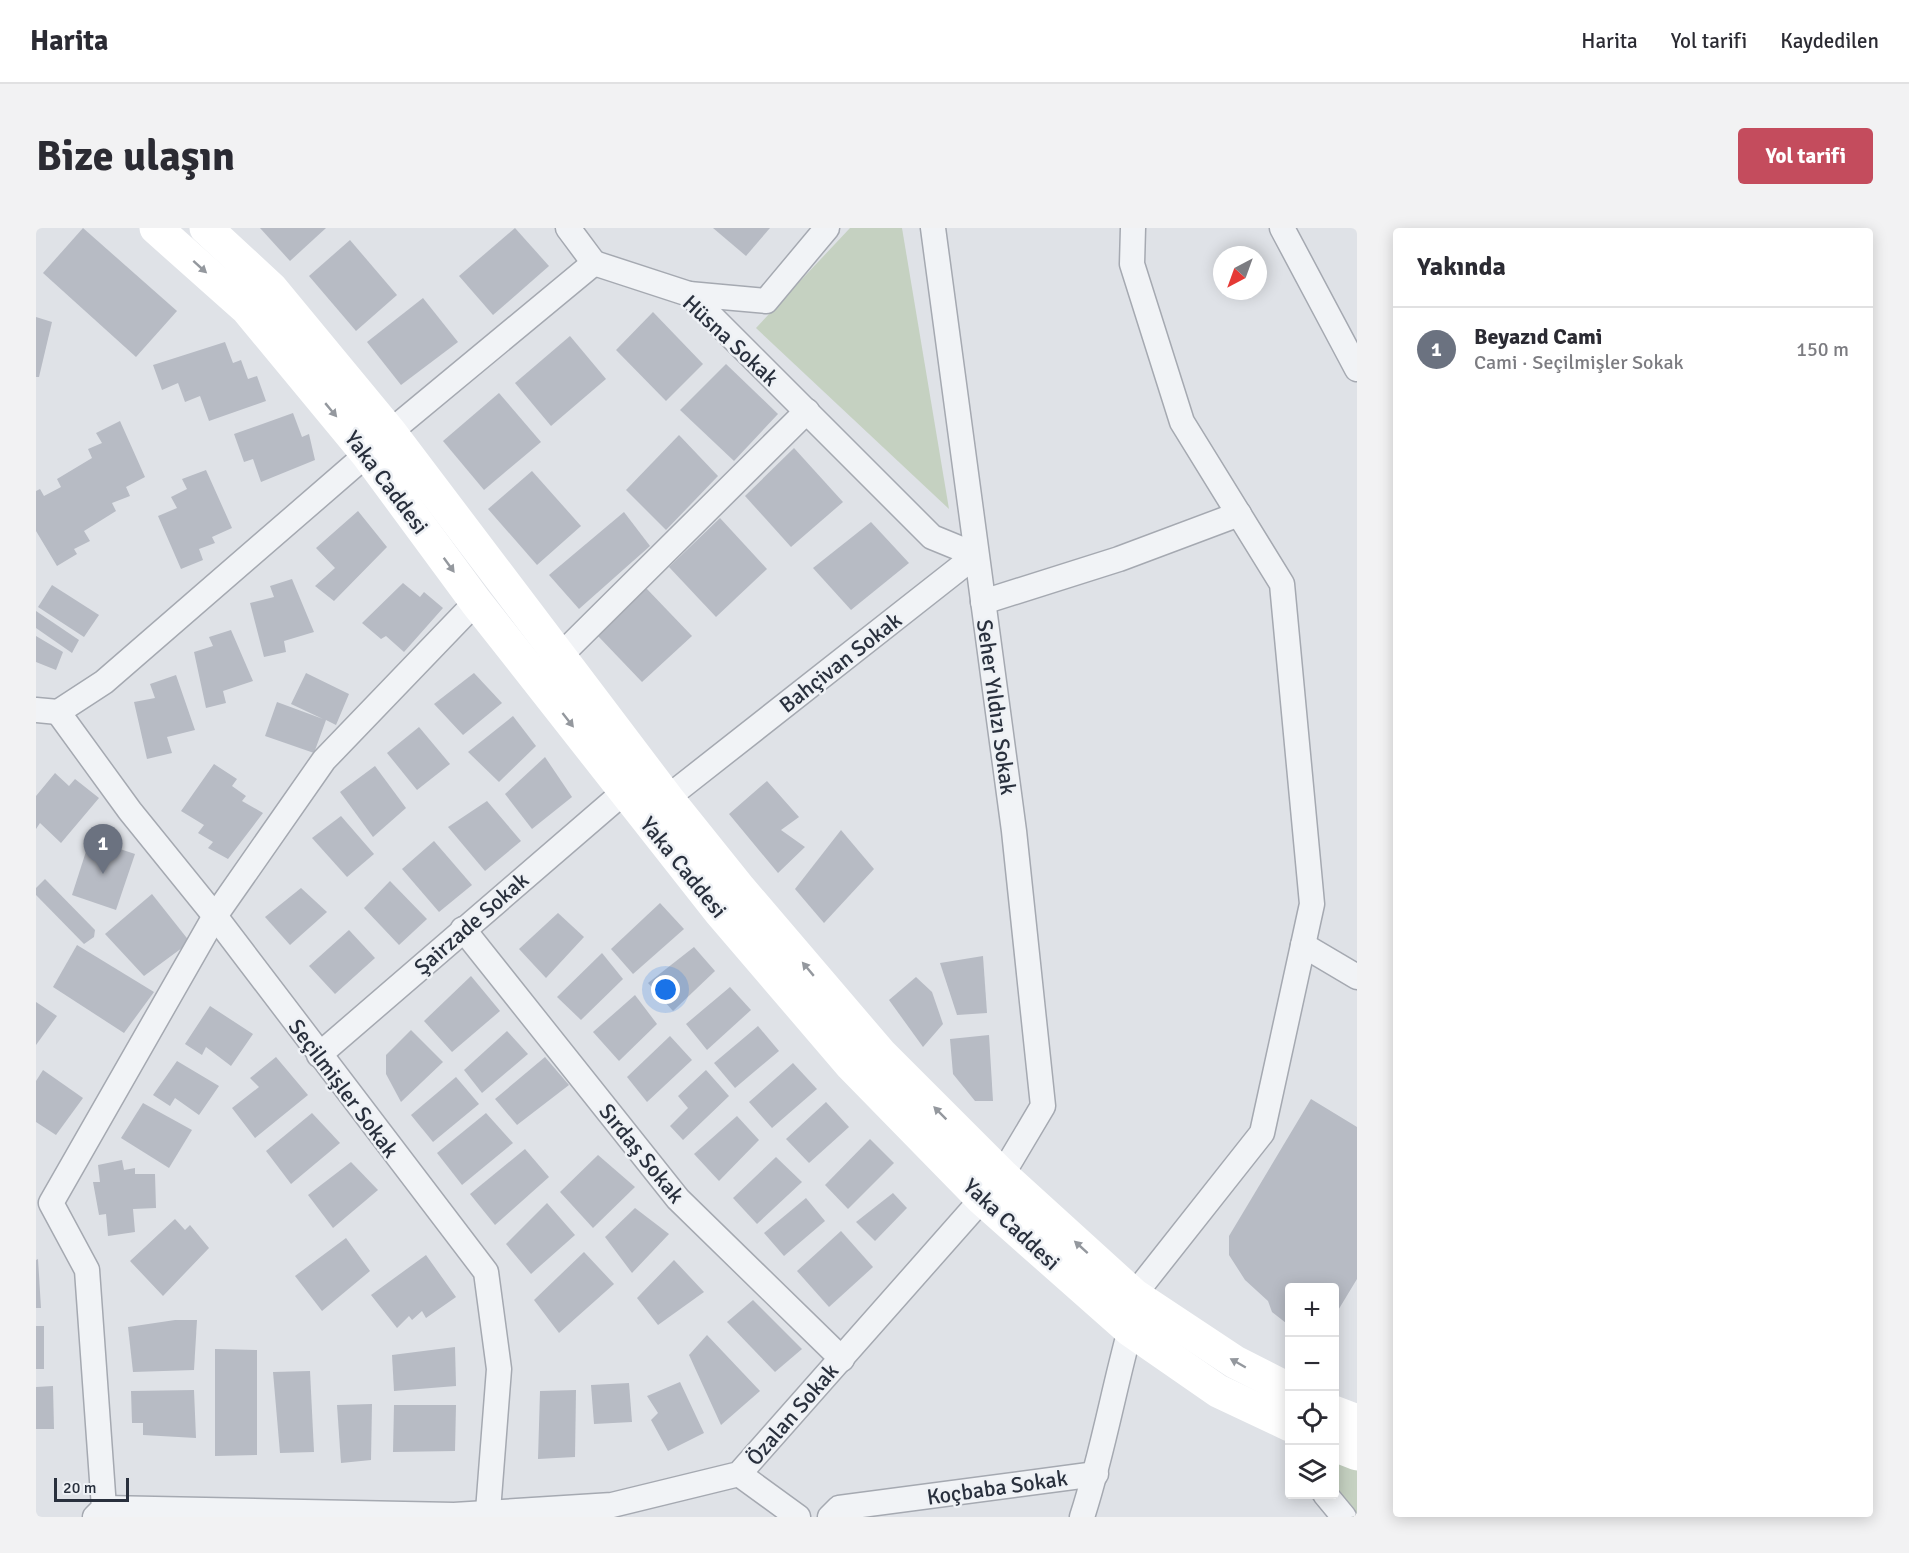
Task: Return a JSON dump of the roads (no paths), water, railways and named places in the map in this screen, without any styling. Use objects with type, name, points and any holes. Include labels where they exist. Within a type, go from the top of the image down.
[{"type":"street","name":"Yaka Caddesi","points":[[156,228],[247,309],[379,443],[559,657],[740,889],[992,1187],[1130,1330],[1218,1391],[1285,1423]]},
{"type":"street","name":"Yaka Caddesi","points":[[206,228],[271,288],[379,443],[476,602],[720,912],[851,1065],[992,1187],[1134,1295],[1235,1362],[1285,1387]]},
{"type":"street","points":[[47,711],[104,682],[379,443],[594,263],[568,228]]},
{"type":"street","points":[[689,294],[766,301],[827,228]]},
{"type":"street","name":"Seher Yıldızı Sokak","points":[[933,228],[1014,831],[1043,1106],[992,1187]]},
{"type":"street","points":[[1133,228],[1132,264],[1182,422],[1282,584],[1312,904],[1262,1133],[1134,1295]]},
{"type":"street","points":[[1282,228],[1357,369]]},
{"type":"street","name":"Hüsna Sokak","points":[[594,263],[689,294],[932,537],[976,555]]},
{"type":"street","points":[[559,657],[807,411]]},
{"type":"street","points":[[983,602],[1119,559],[1239,514]]},
{"type":"street","name":"Bahçivan Sokak","points":[[667,798],[976,555]]},
{"type":"street","points":[[100,1513],[87,1270],[41,1199],[215,916],[324,760],[476,602]]},
{"type":"street","name":"Seçilmişler Sokak","points":[[47,711],[215,916],[486,1272],[499,1369],[488,1511]]},
{"type":"street","name":"Şairzade Sokak","points":[[319,1055],[624,792]]},
{"type":"street","name":"Sırdaş Sokak","points":[[463,929],[678,1199],[842,1359]]},
{"type":"street","points":[[1303,945],[1357,977]]},
{"type":"street","name":"Özalan Sokak","points":[[100,1513],[454,1516],[488,1511],[612,1505],[740,1474],[992,1187]]},
{"type":"street","points":[[1082,1517],[1096,1474],[1112,1394],[1130,1330]]},
{"type":"street","points":[[1339,1414],[1357,1421]]},
{"type":"street","points":[[1339,1447],[1357,1454]]},
{"type":"street","points":[[740,1474],[798,1517]]},
{"type":"street","name":"Koçbaba Sokak","points":[[830,1517],[838,1508],[1096,1474]]},
{"type":"street","points":[[1329,1499],[1344,1517]]},
{"type":"place","name":"Beyazıd Cami","points":[[103,874]]}]
